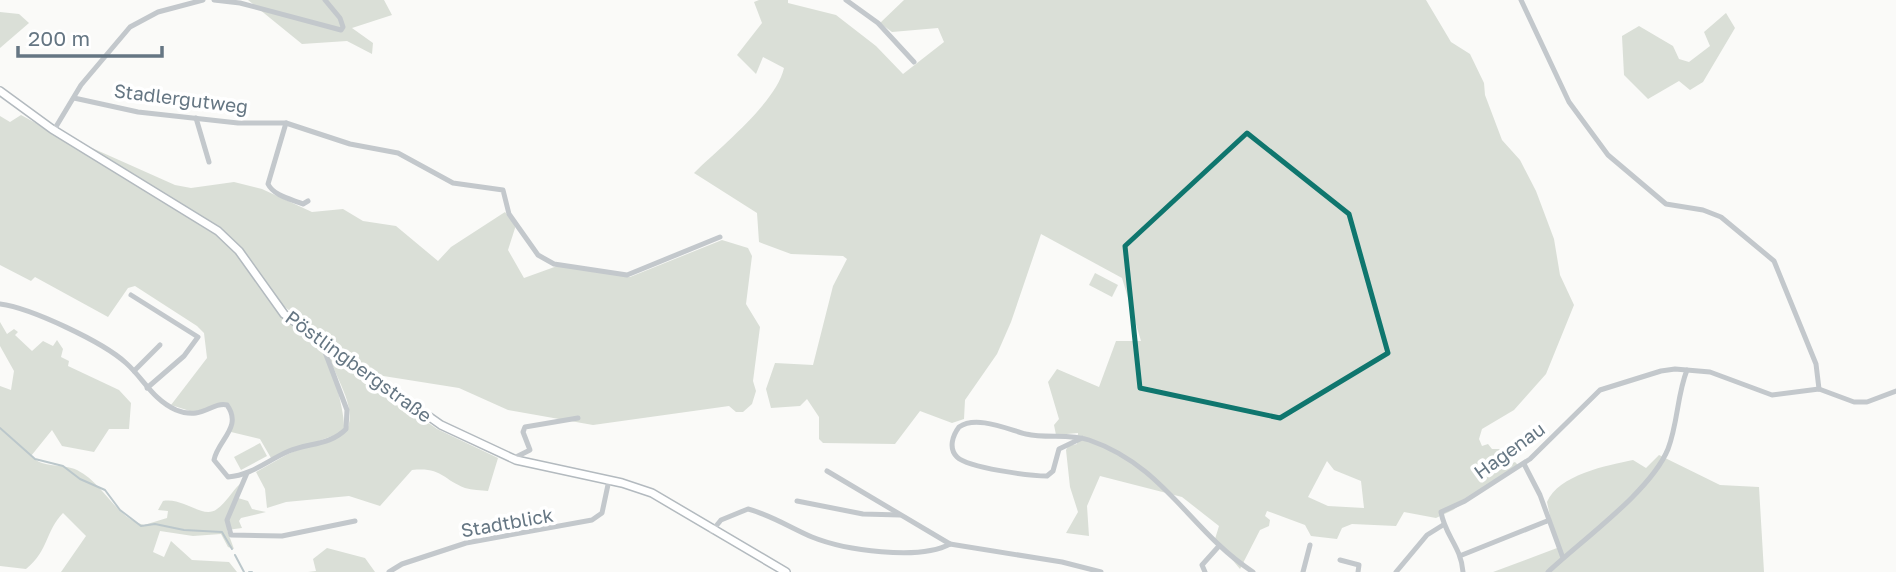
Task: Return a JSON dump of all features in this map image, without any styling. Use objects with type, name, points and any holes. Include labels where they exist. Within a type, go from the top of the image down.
[{"type":"main road","name":"Pöstlingbergstraße","points":[[0,91],[54,130],[218,230],[239,251],[279,308],[440,425],[512,458],[652,493],[712,531],[786,572]]},
{"type":"street","points":[[54,130],[98,63],[134,23],[158,12],[203,0]]},
{"type":"street","points":[[214,0],[240,3],[341,30],[340,18],[325,0]]},
{"type":"street","points":[[846,0],[870,16],[914,62]]},
{"type":"street","points":[[1521,0],[1563,93],[1608,155],[1666,204],[1703,210],[1721,217],[1774,261],[1816,364],[1819,389],[1860,402],[1873,401],[1896,391]]},
{"type":"street","name":"Stadlergutweg","points":[[74,98],[131,111],[238,123],[286,123],[350,144],[398,153],[460,185],[503,190],[507,212],[538,255],[554,264],[627,275],[720,237]]},
{"type":"street","points":[[196,118],[209,162]]},
{"type":"street","points":[[286,123],[269,187],[303,204],[308,201]]},
{"type":"street","points":[[131,295],[198,337],[184,356],[147,388]]},
{"type":"street","points":[[0,304],[16,307],[61,325],[120,358],[161,401],[188,413],[202,414],[220,404],[227,405],[232,413],[232,426],[215,455],[214,462],[225,476],[247,473],[293,449],[334,438],[346,429],[347,410],[324,352],[325,344]]},
{"type":"street","points":[[134,370],[160,345]]},
{"type":"street","points":[[1548,572],[1609,517],[1660,465],[1671,441],[1687,370]]},
{"type":"street","name":"Hagenau","points":[[1443,525],[1441,512],[1524,464],[1564,429],[1600,390],[1661,371],[1687,370],[1710,372],[1772,395],[1819,389]]},
{"type":"street","points":[[512,458],[530,450],[523,432],[525,428],[578,418]]},
{"type":"street","points":[[1083,438],[1059,449],[1053,471],[1047,476],[1010,474],[961,460],[954,454],[952,445],[953,436],[959,427],[972,421],[1035,436],[1083,438],[1105,447],[1149,471],[1219,546],[1253,572]]},
{"type":"street","points":[[1524,464],[1540,495],[1546,521],[1563,558]]},
{"type":"street","points":[[827,471],[950,544],[1062,562],[1077,570],[1101,572]]},
{"type":"street","points":[[247,473],[227,520],[231,535],[282,536],[355,521]]},
{"type":"street","name":"Stadtblick","points":[[389,572],[402,564],[466,543],[592,520],[601,513],[609,482]]},
{"type":"street","points":[[797,501],[841,511],[901,515]]},
{"type":"street","points":[[712,531],[719,521],[746,509],[813,537],[856,548],[916,552],[939,549],[950,544]]},
{"type":"street","points":[[1462,555],[1546,521]]},
{"type":"street","points":[[1396,572],[1427,535],[1443,525],[1462,555],[1463,572]]},
{"type":"street","points":[[1303,572],[1310,545]]},
{"type":"street","points":[[1205,572],[1202,565],[1219,546]]},
{"type":"street","points":[[1340,561],[1369,567]]},
{"type":"street","points":[[1358,572],[1359,565]]},
{"type":"highlighted area","points":[[1247,133],[1349,214],[1388,353],[1280,418],[1140,388],[1125,246]]},
{"type":"shaded area","points":[[248,0],[384,0],[392,15],[352,28],[373,43],[372,54],[347,41],[302,44]]},
{"type":"shaded area","points":[[788,0],[788,3],[836,15],[876,46],[903,74],[944,42],[938,28],[892,32],[880,23],[904,0],[1426,0],[1451,42],[1470,54],[1484,83],[1485,95],[1502,140],[1520,160],[1536,191],[1554,239],[1560,275],[1574,305],[1546,374],[1514,410],[1482,429],[1479,439],[1482,446],[1488,444],[1492,449],[1501,449],[1497,457],[1503,467],[1515,462],[1518,465],[1453,510],[1436,518],[1404,512],[1396,526],[1352,524],[1342,528],[1337,539],[1311,536],[1305,525],[1267,511],[1265,516],[1270,520],[1269,526],[1260,530],[1240,569],[1215,539],[1219,526],[1182,497],[1100,476],[1087,506],[1089,536],[1066,533],[1078,512],[1070,487],[1066,450],[1068,446],[1077,444],[1078,433],[1056,435],[1054,425],[1059,419],[1048,382],[1057,369],[1099,387],[1116,341],[1141,341],[1122,278],[1041,234],[1011,322],[997,354],[965,400],[964,419],[952,423],[920,411],[895,444],[823,443],[819,439],[819,417],[807,399],[800,406],[771,408],[766,389],[775,363],[813,365],[833,286],[847,259],[843,256],[791,254],[759,242],[757,213],[694,173],[759,110],[779,81],[784,68],[763,57],[756,74],[737,55],[762,23],[754,2]],"holes":[[[1327,461],[1334,470],[1361,481],[1364,508],[1328,506],[1308,497]]]},
{"type":"shaded area","points":[[0,12],[19,14],[29,23],[0,48]]},
{"type":"shaded area","points":[[1726,13],[1735,28],[1703,82],[1690,90],[1679,81],[1648,99],[1624,75],[1622,36],[1639,26],[1673,46],[1679,59],[1689,62],[1710,46],[1704,32]]},
{"type":"shaded area","points":[[21,115],[127,173],[92,148],[175,185],[191,188],[234,182],[262,189],[312,212],[343,209],[363,221],[396,226],[438,261],[451,247],[505,212],[516,225],[508,250],[524,278],[560,265],[630,277],[722,240],[748,248],[752,256],[746,304],[760,327],[753,381],[756,391],[752,404],[743,412],[736,412],[729,406],[593,425],[508,410],[459,388],[377,375],[282,305],[290,320],[314,338],[323,351],[339,397],[344,428],[338,434],[271,458],[260,439],[231,432],[233,413],[222,404],[193,412],[171,405],[207,358],[204,333],[197,326],[135,286],[128,288],[108,317],[35,277],[31,281],[0,265],[0,116],[10,122]]},
{"type":"shaded area","points":[[1095,273],[1118,285],[1112,297],[1089,285]]},
{"type":"shaded area","points":[[0,322],[7,334],[14,329],[18,332],[15,335],[32,351],[43,341],[53,346],[57,340],[63,349],[61,357],[69,361],[68,366],[119,390],[131,403],[129,429],[109,429],[94,452],[62,446],[52,430],[31,456],[41,463],[77,470],[95,483],[125,515],[144,525],[167,518],[168,511],[158,510],[163,501],[178,502],[212,512],[240,484],[238,498],[248,501],[252,509],[266,512],[241,518],[239,521],[242,528],[227,530],[234,549],[228,547],[221,534],[193,536],[160,531],[153,552],[164,557],[171,541],[192,560],[229,562],[237,572],[61,572],[86,536],[63,513],[39,555],[26,569],[0,566],[0,386],[11,390],[14,371],[0,346]]},
{"type":"shaded area","points":[[328,352],[437,429],[498,458],[488,491],[465,488],[430,470],[412,470],[380,506],[349,496],[286,502],[267,508],[265,489],[256,472],[288,454],[347,430],[350,421],[347,401]]},
{"type":"shaded area","points":[[260,443],[267,456],[241,470],[234,457]]},
{"type":"shaded area","points":[[1659,455],[1720,485],[1759,487],[1764,572],[1493,572],[1557,548],[1547,502],[1562,485],[1585,473],[1633,460],[1646,468]]},
{"type":"shaded area","points":[[327,548],[365,558],[375,572],[308,572],[316,571],[313,559]]},
{"type":"waterway","points":[[0,428],[35,459],[63,466],[80,479],[105,490],[120,510],[141,526],[155,524],[184,530],[222,532],[232,549]]},
{"type":"waterway","points":[[235,555],[244,572]]}]
